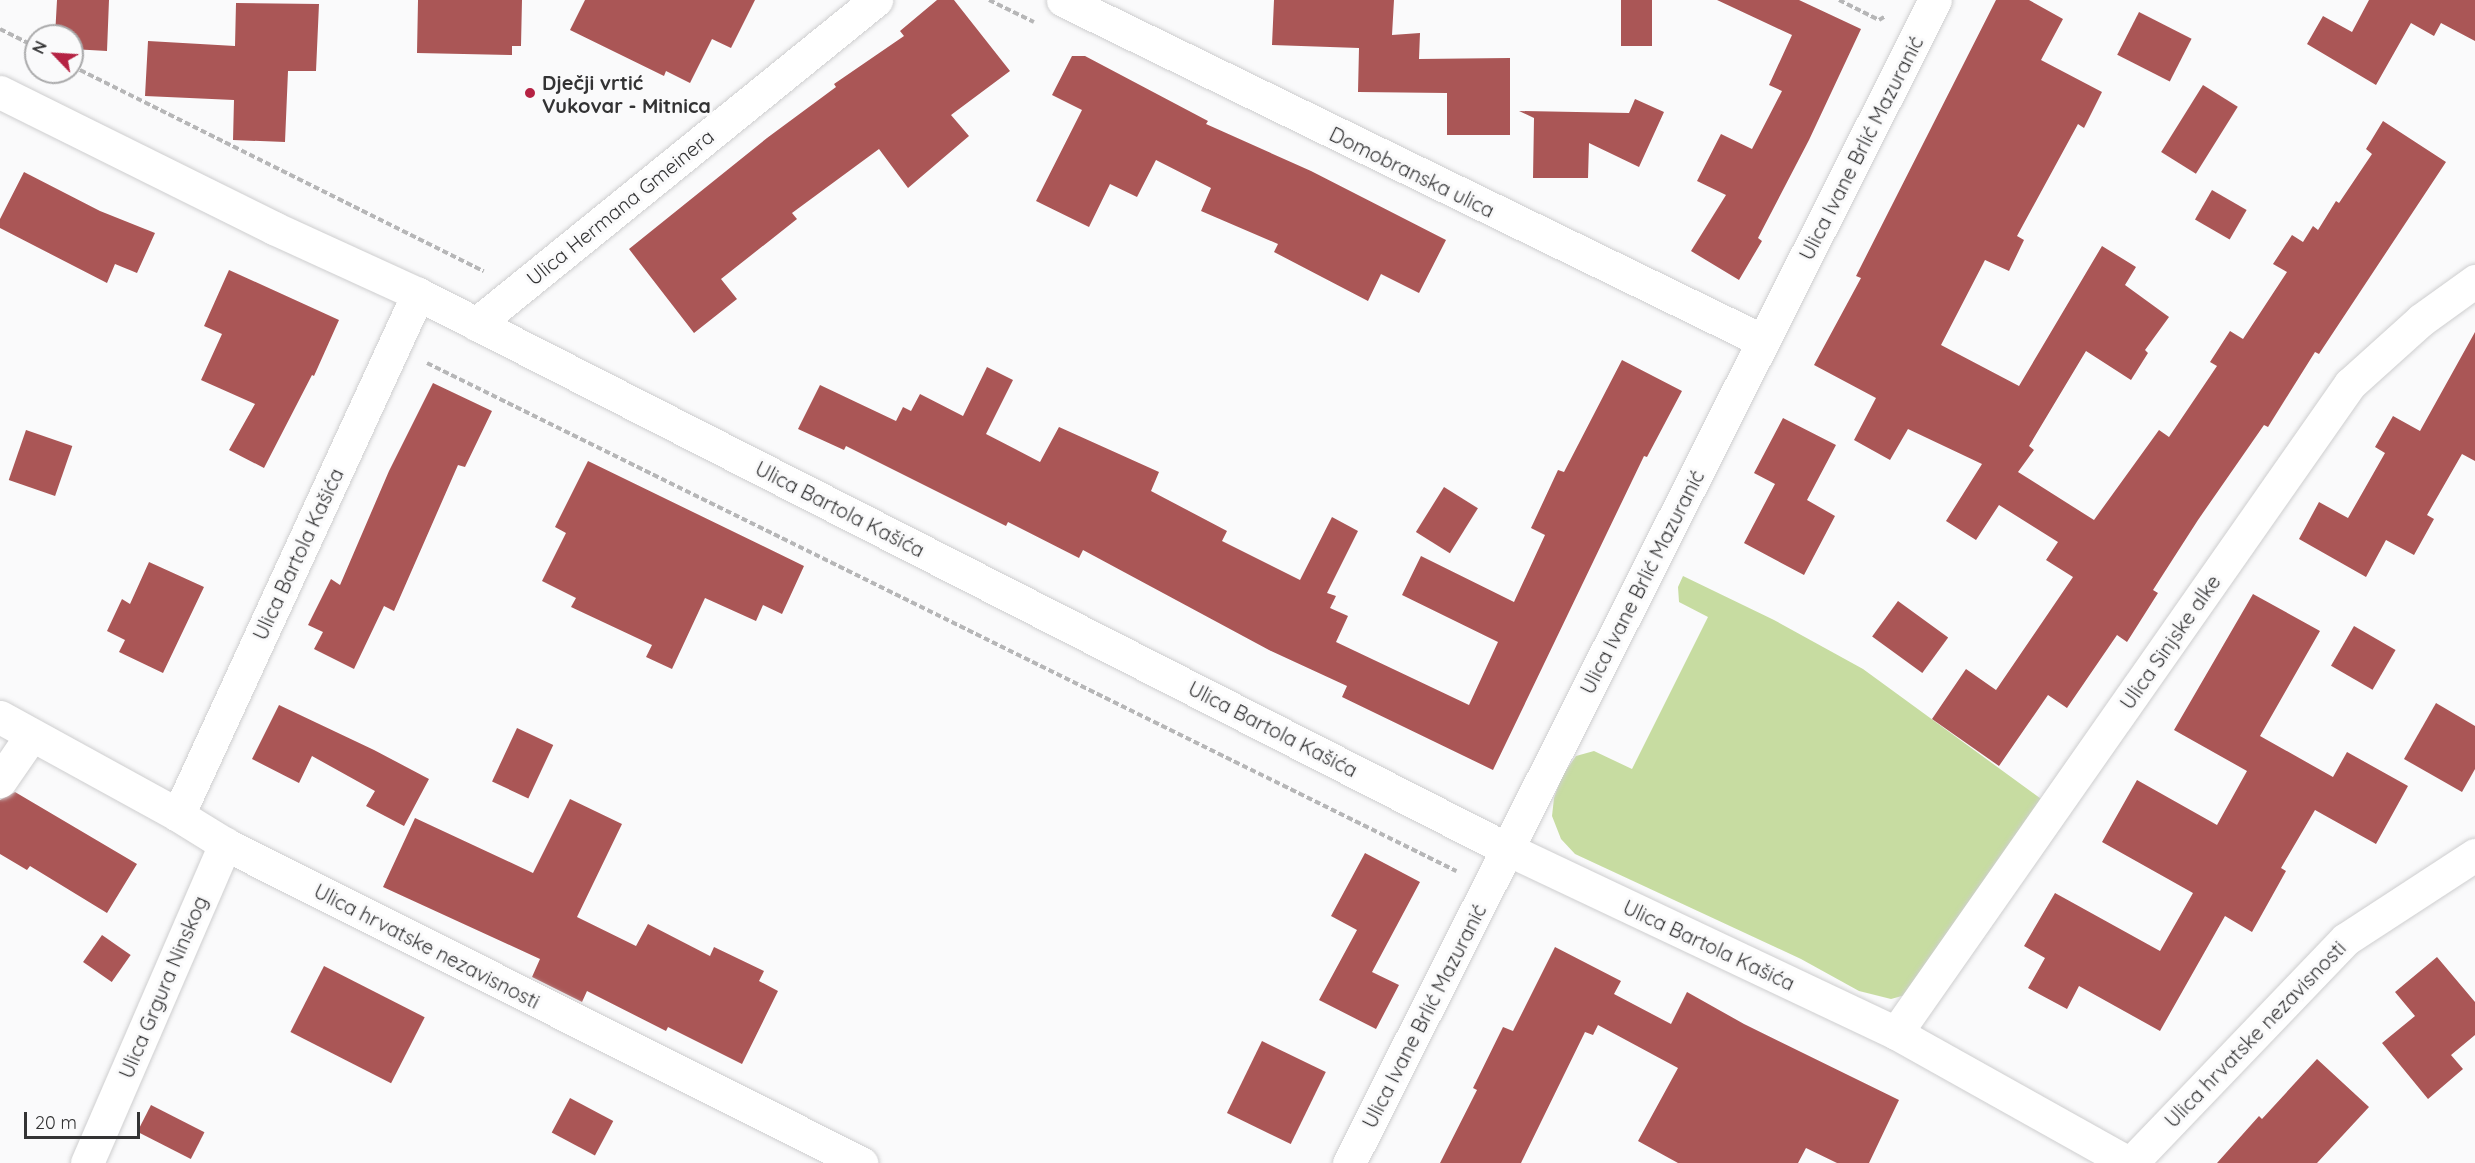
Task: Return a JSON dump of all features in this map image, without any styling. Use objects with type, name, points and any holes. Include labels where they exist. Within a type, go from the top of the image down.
[{"type":"street","name":"Ulica Hermana Gmeinera","points":[[476,324],[876,0]]},
{"type":"street","name":"Domobranska ulica","points":[[1063,0],[1763,341]]},
{"type":"street","name":"Ulica Ivane Brlić Mazuranić","points":[[1349,1163],[1763,341],[1921,3]]},
{"type":"street","name":"Ulica Bartola Kašića","points":[[0,92],[274,228],[418,294],[1507,849],[1896,1033],[2130,1163]]},
{"type":"street","name":"Ulica Sinjske alke","points":[[1896,1033],[2350,384],[2421,320],[2475,281]]},
{"type":"street","name":"Ulica Bartola Kašića","points":[[178,815],[418,294]]},
{"type":"street","name":"Ulica hrvatske nezavisnosti","points":[[0,717],[178,815],[225,844],[861,1163]]},
{"type":"street","points":[[0,781],[31,736]]},
{"type":"street","name":"Ulica Grgura Ninskog","points":[[87,1163],[225,844]]},
{"type":"street","name":"Ulica hrvatske nezavisnosti","points":[[2130,1163],[2346,939],[2475,855]]},
{"type":"path","points":[[1839,0],[1879,20],[1921,3]]},
{"type":"path","points":[[0,29],[24,41]]},
{"type":"path","points":[[84,72],[520,288]]},
{"type":"path","points":[[394,347],[1269,780],[1454,870],[1491,882]]},
{"type":"green space","points":[[1683,576],[1774,620],[1863,669],[2048,804],[1909,994],[1891,999],[1859,991],[1801,959],[1575,854],[1561,839],[1552,816],[1554,798],[1562,776],[1576,756],[1594,751],[1632,769],[1708,617],[1679,602],[1678,587]]},
{"type":"building","points":[[57,0],[109,0],[107,51],[84,50],[84,24],[56,24]]},
{"type":"building","points":[[418,0],[522,0],[521,46],[512,46],[512,55],[417,53]]},
{"type":"building","points":[[585,0],[755,0],[731,48],[712,39],[690,83],[666,71],[664,76],[570,30]]},
{"type":"building","points":[[937,0],[954,0],[1010,71],[951,115],[969,136],[908,188],[879,149],[792,213],[797,219],[721,279],[737,299],[694,333],[629,249],[767,138],[836,87],[834,84],[904,36],[900,31]]},
{"type":"building","points":[[1274,0],[1394,0],[1392,35],[1420,33],[1419,59],[1510,58],[1510,135],[1447,135],[1447,93],[1358,92],[1359,48],[1272,45]]},
{"type":"building","points":[[1621,0],[1652,0],[1652,46],[1621,46]]},
{"type":"building","points":[[1717,0],[1799,0],[1861,29],[1809,140],[1758,238],[1762,241],[1739,280],[1691,251],[1726,195],[1697,181],[1721,134],[1752,149],[1782,91],[1769,85],[1792,35]]},
{"type":"building","points":[[1996,0],[2029,0],[2063,19],[2041,60],[2102,92],[2084,128],[2078,124],[2017,236],[2024,240],[2009,271],[1985,260],[1941,345],[2019,386],[2102,246],[2136,267],[2125,285],[2169,317],[2145,350],[2148,353],[2131,380],[2086,351],[2029,446],[2034,450],[2018,472],[2094,520],[2159,430],[2169,437],[2217,366],[2210,362],[2230,331],[2243,339],[2287,272],[2273,264],[2292,235],[2303,242],[2313,226],[2318,230],[2336,201],[2339,203],[2372,154],[2366,149],[2383,121],[2446,162],[2319,354],[2315,352],[2268,427],[2264,425],[2198,520],[2153,590],[2158,593],[2127,642],[2117,635],[2067,708],[2048,695],[1999,766],[1932,719],[1966,669],[1996,690],[2073,577],[2046,560],[2058,542],[1999,505],[1976,540],[1946,521],[1982,464],[1908,429],[1890,460],[1854,440],[1876,398],[1814,365],[1861,278],[1856,276]]},
{"type":"building","points":[[2369,0],[2475,0],[2475,41],[2441,23],[2434,36],[2411,23],[2376,85],[2307,44],[2323,16],[2352,32]]},
{"type":"building","points":[[236,3],[319,4],[316,71],[288,71],[285,142],[233,140],[234,100],[145,96],[148,41],[235,46]]},
{"type":"building","points":[[2139,12],[2192,39],[2170,82],[2117,55]]},
{"type":"building","points":[[1072,56],[1085,56],[1208,121],[1206,124],[1311,171],[1446,240],[1419,293],[1381,274],[1368,301],[1274,252],[1278,244],[1201,211],[1211,188],[1156,160],[1137,197],[1110,184],[1089,227],[1036,201],[1082,110],[1052,95]]},
{"type":"building","points":[[2203,85],[2238,107],[2196,174],[2161,152]]},
{"type":"building","points":[[1635,99],[1664,112],[1639,167],[1589,143],[1588,178],[1533,178],[1534,118],[1519,111],[1629,113]]},
{"type":"building","points":[[24,172],[100,211],[155,233],[137,273],[115,264],[107,283],[0,228],[0,219]]},
{"type":"building","points":[[2212,190],[2247,210],[2230,239],[2195,219]]},
{"type":"building","points":[[229,270],[339,320],[314,376],[312,375],[264,468],[229,450],[255,404],[201,380],[222,334],[204,326]]},
{"type":"building","points":[[2475,332],[2475,461],[2462,454],[2427,515],[2434,519],[2414,555],[2386,540],[2366,577],[2299,539],[2319,502],[2348,518],[2385,453],[2375,447],[2393,416],[2420,431]]},
{"type":"building","points":[[1622,360],[1682,391],[1647,457],[1644,456],[1493,770],[1342,697],[1347,686],[1269,650],[1083,550],[1079,558],[1008,522],[1006,526],[846,446],[844,450],[798,429],[820,385],[896,421],[903,407],[911,411],[920,394],[963,416],[987,367],[1013,380],[986,434],[1040,462],[1059,427],[1159,472],[1151,491],[1227,531],[1222,541],[1300,580],[1332,517],[1358,531],[1327,593],[1336,596],[1330,608],[1348,616],[1336,642],[1469,705],[1498,642],[1402,595],[1421,556],[1514,602],[1545,535],[1531,528],[1558,470],[1564,472]]},
{"type":"building","points":[[433,383],[492,411],[465,467],[458,465],[394,611],[384,606],[354,669],[314,649],[323,632],[308,625],[331,579],[340,585],[389,471]]},
{"type":"building","points":[[1783,418],[1836,445],[1807,500],[1835,516],[1804,575],[1744,543],[1775,484],[1754,473]]},
{"type":"building","points":[[26,430],[72,446],[55,496],[9,480]]},
{"type":"building","points":[[588,461],[804,566],[782,614],[763,605],[756,621],[705,598],[672,669],[646,657],[652,645],[571,607],[576,598],[542,581],[566,533],[555,527]]},
{"type":"building","points":[[1444,487],[1478,508],[1450,553],[1416,532]]},
{"type":"building","points":[[149,562],[204,587],[163,673],[119,652],[125,640],[107,631],[122,599],[130,604]]},
{"type":"building","points":[[2253,594],[2320,631],[2260,736],[2333,777],[2347,752],[2408,786],[2376,844],[2315,810],[2281,868],[2286,871],[2252,932],[2225,916],[2160,1031],[2079,986],[2067,1009],[2028,988],[2045,958],[2024,946],[2055,893],[2160,951],[2193,893],[2102,842],[2137,780],[2217,825],[2247,771],[2174,730]]},
{"type":"building","points":[[1898,601],[1948,637],[1922,673],[1872,637]]},
{"type":"building","points":[[2354,626],[2396,650],[2373,690],[2331,666]]},
{"type":"building","points":[[2436,703],[2475,726],[2475,769],[2462,792],[2404,759]]},
{"type":"building","points":[[279,705],[429,779],[404,826],[366,806],[375,791],[312,756],[299,783],[252,759]]},
{"type":"building","points":[[517,728],[553,745],[528,798],[492,781]]},
{"type":"building","points":[[15,792],[137,864],[107,913],[30,866],[27,870],[0,854],[0,800]]},
{"type":"building","points":[[570,799],[622,824],[577,917],[636,946],[648,924],[710,956],[714,947],[764,971],[759,981],[778,991],[742,1064],[668,1027],[666,1031],[587,991],[582,1002],[532,977],[540,959],[383,887],[415,818],[533,873]]},
{"type":"building","points":[[1365,853],[1420,882],[1372,972],[1399,985],[1376,1029],[1319,1000],[1357,930],[1331,916]]},
{"type":"building","points":[[102,935],[131,955],[112,982],[83,962]]},
{"type":"building","points":[[1555,947],[1621,981],[1614,994],[1671,1024],[1687,992],[1744,1024],[1899,1100],[1869,1163],[1837,1163],[1806,1148],[1798,1163],[1678,1163],[1638,1141],[1678,1068],[1598,1025],[1593,1035],[1585,1032],[1521,1163],[1440,1163],[1477,1090],[1473,1088],[1503,1027],[1513,1031]]},
{"type":"building","points":[[2437,957],[2475,1002],[2475,1035],[2451,1055],[2463,1069],[2428,1099],[2382,1043],[2415,1016],[2395,992]]},
{"type":"building","points":[[324,966],[425,1017],[391,1083],[290,1032]]},
{"type":"building","points":[[1262,1041],[1326,1072],[1291,1144],[1227,1113]]},
{"type":"building","points":[[2317,1059],[2369,1107],[2317,1163],[2217,1163],[2259,1116],[2262,1119]]},
{"type":"building","points":[[570,1098],[613,1121],[595,1155],[552,1132]]},
{"type":"building","points":[[151,1105],[204,1132],[191,1159],[137,1132]]},
{"type":"place","name":"Dječji vrtić Vukovar - Mitnica","points":[[530,93]]}]
